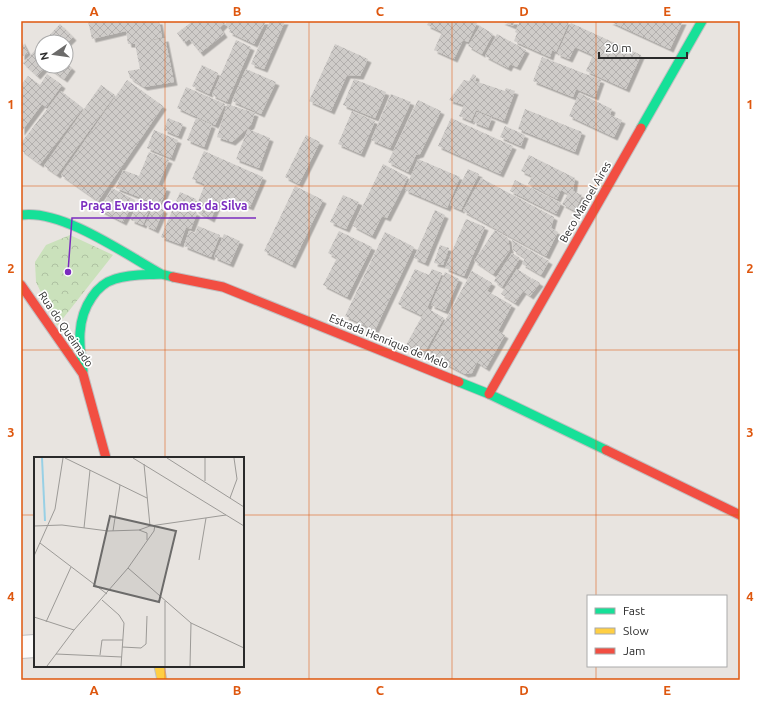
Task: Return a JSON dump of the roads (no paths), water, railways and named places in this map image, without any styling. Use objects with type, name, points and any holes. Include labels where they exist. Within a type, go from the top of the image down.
[{"type":"main road","name":"Beco Manoel Aires","points":[[489,394],[702,21]]},
{"type":"main road","name":"Estrada Henrique de Melo","points":[[21,215],[28,214],[55,218],[95,236],[160,274],[223,287],[489,394],[740,515]]},
{"type":"main road","points":[[83,374],[79,338],[80,324],[86,304],[96,290],[108,281],[124,277],[160,274]]},
{"type":"main road","name":"Rua do Queimado","points":[[21,285],[83,374],[106,457]]},
{"type":"main road","points":[[159,667],[162,680]]},
{"type":"street","points":[[21,647],[34,646]]},
{"type":"place","name":"Praça Evaristo Gomes da Silva","points":[[68,272]]}]
